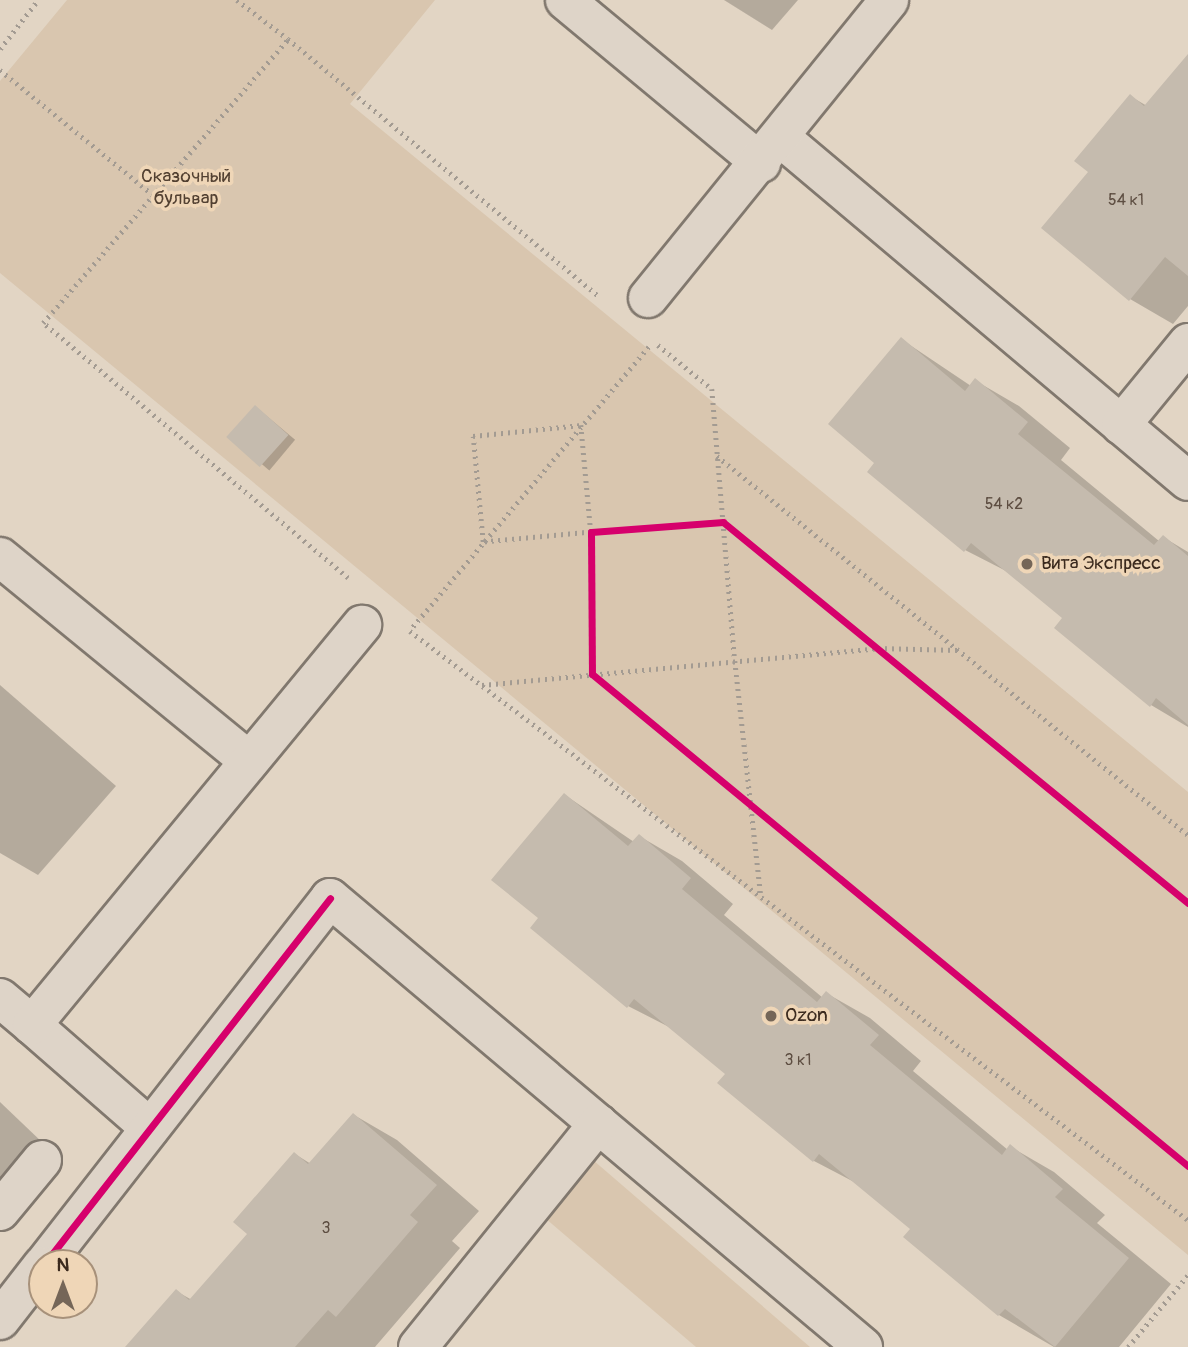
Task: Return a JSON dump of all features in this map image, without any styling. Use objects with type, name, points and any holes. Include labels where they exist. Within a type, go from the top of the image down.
[{"type":"street","points":[[565,0],[771,150],[1121,425],[1188,481]]},
{"type":"street","points":[[648,298],[771,150],[889,0]]},
{"type":"street","points":[[1121,425],[1188,343]]},
{"type":"street","points":[[0,557],[249,761]]},
{"type":"street","points":[[32,1025],[362,625]]},
{"type":"street","points":[[55,1249],[330,898],[863,1347]]},
{"type":"street","points":[[0,998],[150,1128]]},
{"type":"street","points":[[418,1347],[598,1124]]},
{"type":"street","points":[[0,1211],[42,1160]]},
{"type":"street","points":[[0,1320],[28,1284]]},
{"type":"path","points":[[0,48],[38,0]]},
{"type":"path","points":[[237,0],[288,39],[611,306]]},
{"type":"path","points":[[288,39],[43,323],[358,587]]},
{"type":"path","points":[[0,70],[153,195]]},
{"type":"path","points":[[410,631],[581,425],[654,342],[712,389],[735,661],[761,896]]},
{"type":"path","points":[[581,425],[591,545]]},
{"type":"path","points":[[483,542],[473,436],[581,425]]},
{"type":"path","points":[[717,455],[1188,835]]},
{"type":"path","points":[[710,523],[723,522],[734,530]]},
{"type":"path","points":[[483,542],[604,531]]},
{"type":"path","points":[[400,622],[1188,1220]]},
{"type":"path","points":[[868,640],[889,657]]},
{"type":"path","points":[[481,685],[878,648],[959,650]]},
{"type":"path","points":[[592,661],[592,674]]},
{"type":"path","points":[[592,674],[603,682]]},
{"type":"path","points":[[740,795],[761,813]]},
{"type":"path","points":[[1128,1347],[1188,1275]]},
{"type":"green space","name":"Сказочный бульвар","points":[[67,0],[435,0],[350,104],[1188,792],[1188,1255],[0,273],[0,81]]},
{"type":"green space","points":[[593,1160],[810,1347],[696,1347],[545,1218]]},
{"type":"building","points":[[1188,54],[1188,276],[1165,257],[1129,301],[1041,228],[1088,172],[1074,161],[1130,94],[1144,106]]},
{"type":"building","points":[[901,337],[965,391],[975,378],[1028,422],[1018,434],[1154,545],[1163,535],[1188,556],[1188,725],[1156,698],[1150,707],[1054,628],[1062,618],[971,543],[964,552],[867,472],[874,463],[828,424]]},
{"type":"building","points":[[255,405],[288,435],[260,467],[226,437]]},
{"type":"building","points":[[564,793],[628,846],[639,834],[691,878],[682,889],[817,1002],[826,991],[879,1035],[870,1045],[1002,1155],[1010,1144],[1063,1189],[1055,1197],[1129,1258],[1055,1347],[1005,1309],[998,1316],[903,1237],[910,1229],[819,1154],[813,1162],[717,1083],[725,1074],[634,999],[627,1008],[530,928],[538,918],[491,880]]},
{"type":"building","points":[[353,1113],[437,1185],[410,1215],[418,1222],[336,1317],[328,1310],[295,1347],[125,1347],[176,1289],[189,1300],[247,1234],[233,1222],[294,1152],[308,1164]]},
{"type":"cycle path","points":[[1188,903],[723,522],[591,532],[592,674],[1188,1166]]},
{"type":"cycle path","points":[[56,1249],[330,898]]},
{"type":"place","name":"Вита Экспресс","points":[[1027,564]]},
{"type":"place","name":"Ozon","points":[[771,1016]]}]
